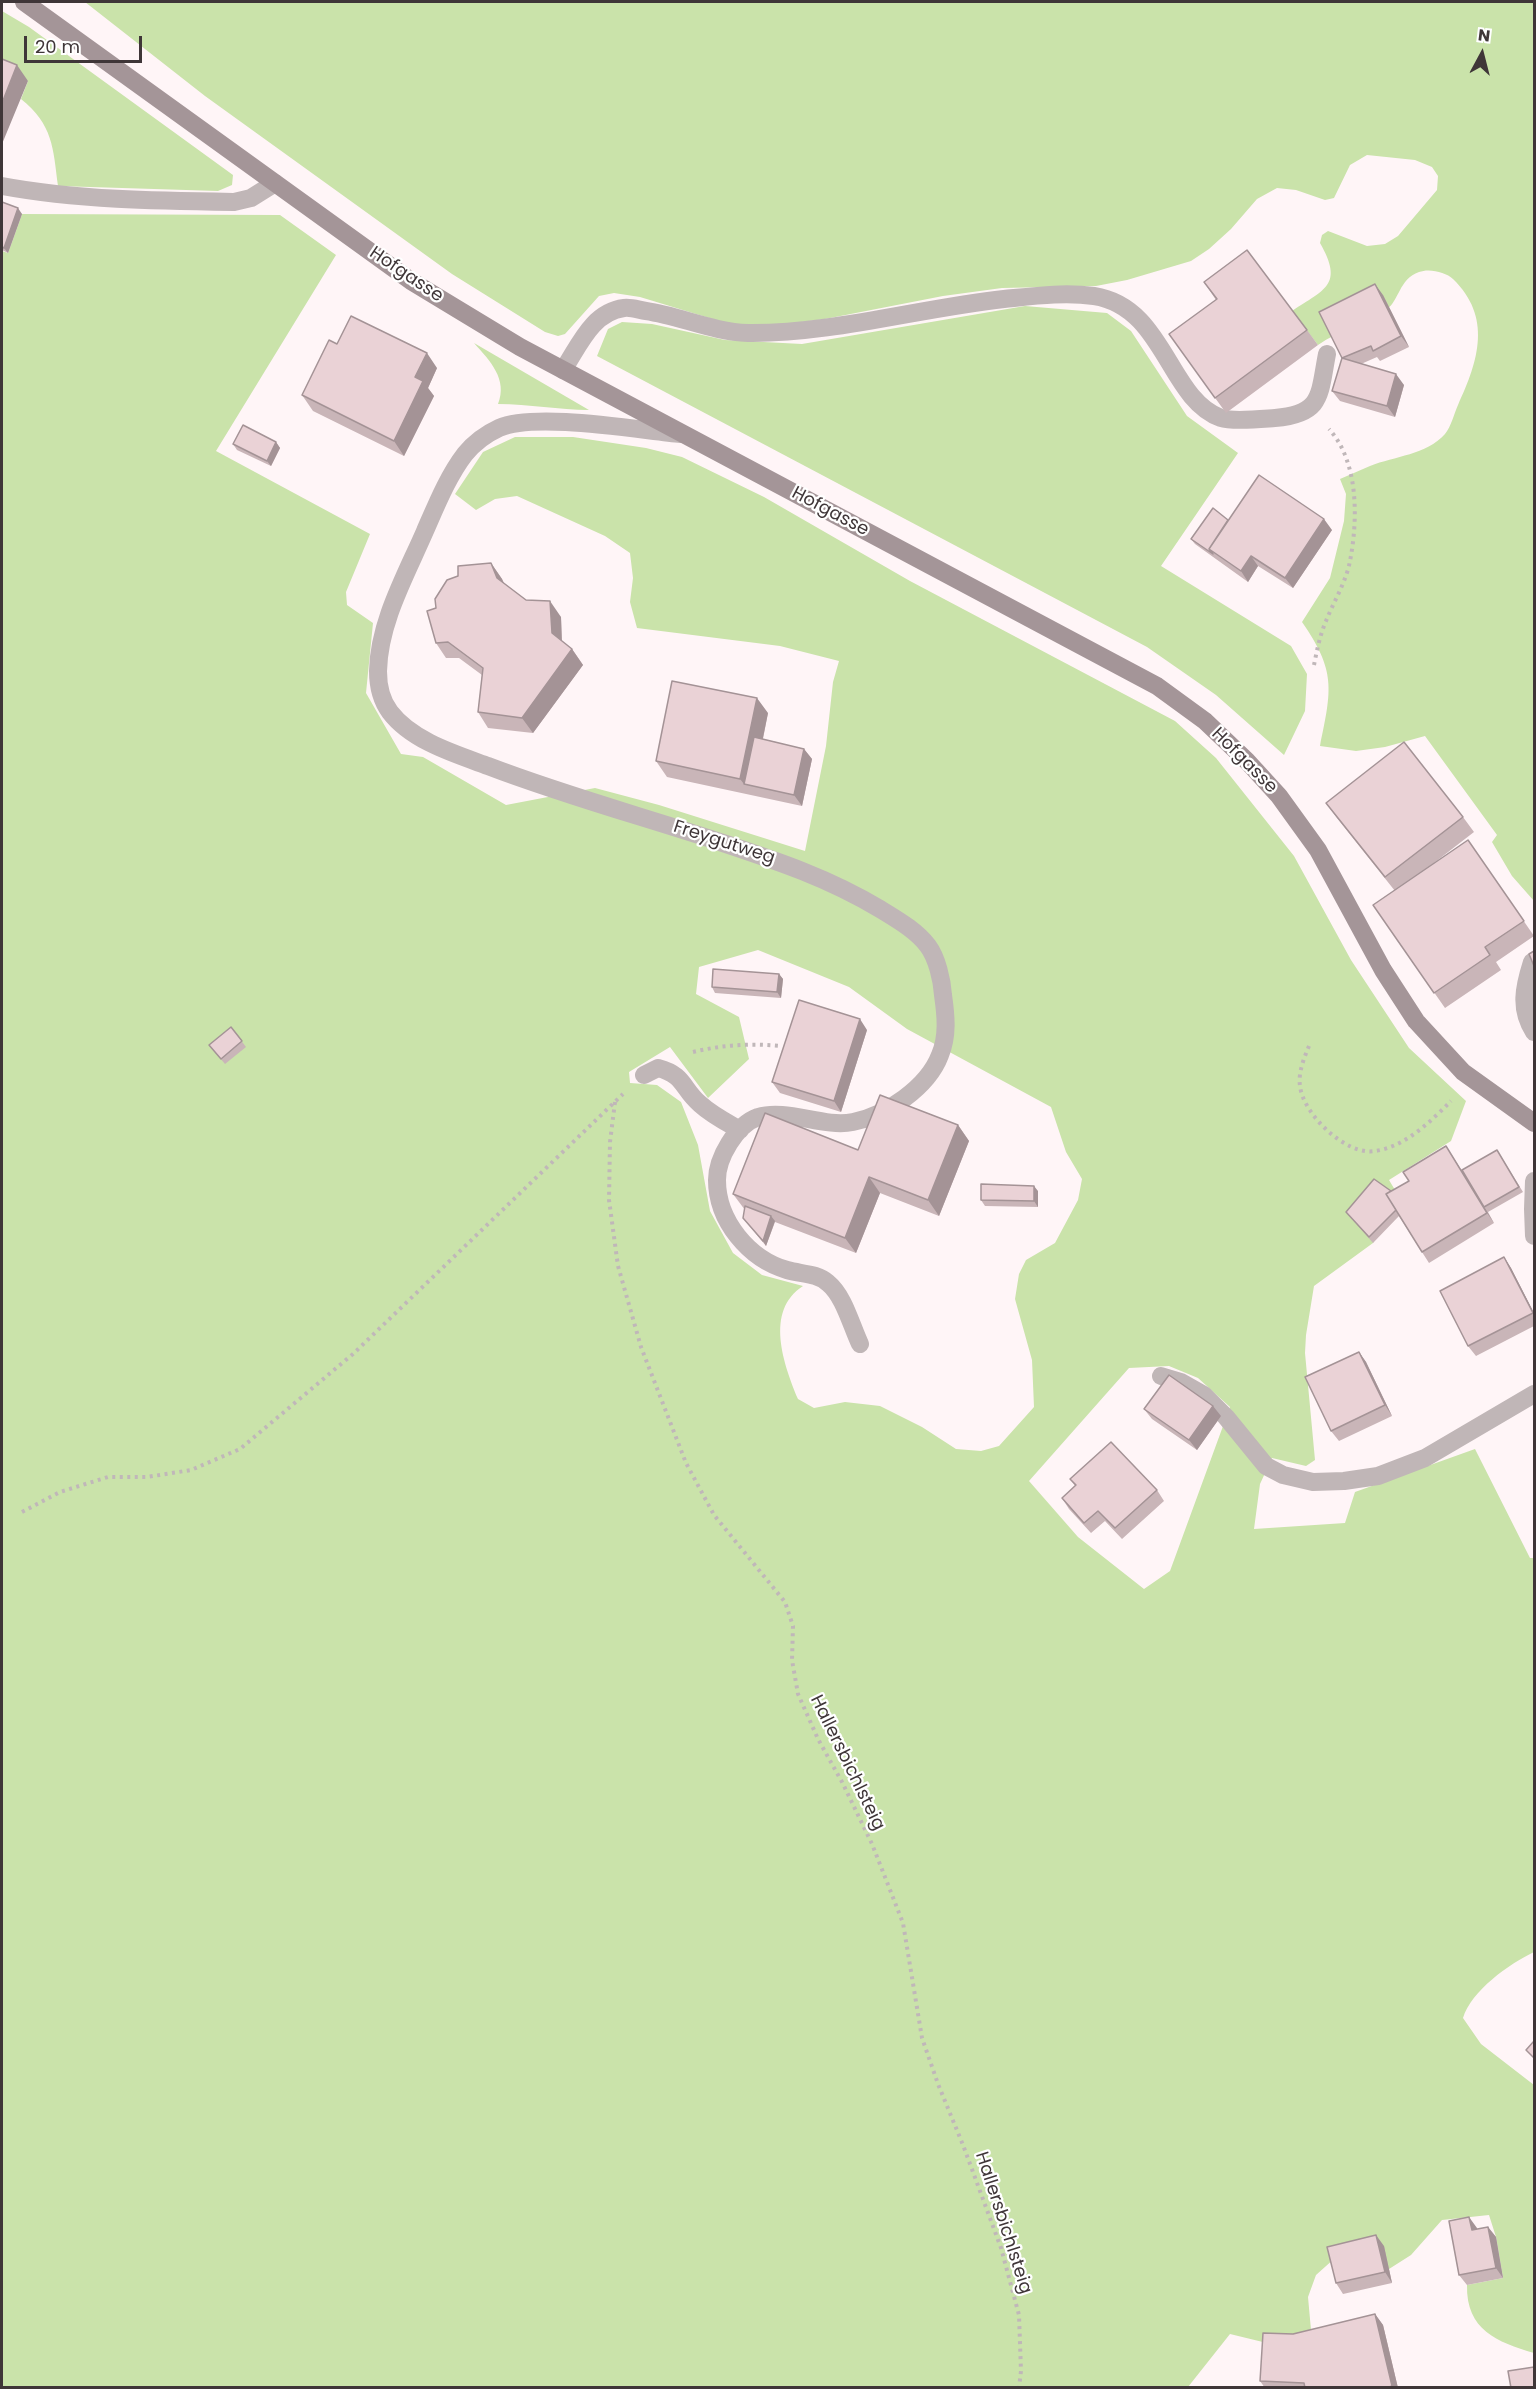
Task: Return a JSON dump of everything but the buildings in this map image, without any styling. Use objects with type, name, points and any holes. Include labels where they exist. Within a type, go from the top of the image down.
[{"type":"main road","name":"Hofgasse","points":[[24,2],[411,281],[520,347],[1157,686],[1204,721],[1247,761],[1279,796],[1318,850],[1383,970],[1416,1021],[1463,1072],[1534,1123]]},
{"type":"lane","points":[[2,186],[28,191],[84,196],[234,202],[251,198],[274,183]]},
{"type":"lane","points":[[563,370],[590,328],[604,313],[625,308],[654,312],[746,333],[789,331],[875,320],[976,302],[1053,294],[1095,297],[1117,303],[1136,316],[1162,348],[1192,396],[1208,411],[1222,418],[1262,419],[1296,416],[1310,409],[1319,395],[1327,354]]},
{"type":"lane","name":"Freygutweg","points":[[681,434],[527,421],[501,427],[479,440],[463,456],[439,501],[399,591],[382,640],[378,670],[379,692],[391,713],[412,733],[454,754],[527,781],[793,866],[857,895],[904,924],[929,947],[942,982],[947,1026],[940,1056],[927,1077],[907,1095],[877,1115],[852,1123],[825,1123],[792,1116],[772,1116],[758,1118],[740,1130]]},
{"type":"lane","points":[[1532,962],[1523,1002],[1527,1022],[1534,1032]]},
{"type":"lane","points":[[651,1071],[672,1071],[697,1102],[718,1118],[740,1130],[720,1162],[717,1179],[720,1201],[730,1227],[748,1248],[769,1264],[819,1276],[832,1285],[860,1344]]},
{"type":"lane","points":[[1534,1181],[1534,1236]]},
{"type":"lane","points":[[1161,1376],[1181,1382],[1204,1395],[1226,1417],[1266,1466],[1282,1475],[1313,1482],[1344,1481],[1378,1476],[1425,1458],[1534,1394]]},
{"type":"path","points":[[1310,409],[1332,433],[1346,458],[1354,500],[1350,562],[1319,639],[1314,665]]},
{"type":"path","points":[[22,1512],[60,1492],[108,1477],[147,1477],[191,1470],[240,1449],[353,1354],[615,1102],[651,1071],[694,1052],[727,1045],[781,1046]]},
{"type":"path","points":[[1309,1046],[1302,1064],[1300,1086],[1308,1110],[1332,1135],[1353,1148],[1373,1152],[1395,1146],[1435,1118],[1473,1079]]},
{"type":"path","name":"Hallersbichlsteig","points":[[615,1102],[610,1142],[609,1200],[618,1266],[641,1347],[686,1463],[714,1515],[785,1602],[793,1626],[792,1660],[798,1694],[818,1739],[872,1844],[903,1923],[922,2038],[1000,2248],[1019,2315],[1019,2388]]},
{"type":"green space","points":[[85,2],[1534,2],[1534,901],[1512,876],[1492,842],[1497,835],[1425,736],[1385,747],[1356,751],[1320,746],[1329,695],[1328,681],[1321,654],[1302,622],[1330,578],[1344,521],[1346,494],[1340,479],[1370,466],[1420,451],[1445,434],[1472,372],[1478,339],[1473,308],[1465,293],[1450,277],[1432,271],[1412,275],[1387,309],[1318,345],[1292,311],[1322,291],[1330,277],[1327,257],[1320,243],[1322,235],[1328,231],[1367,246],[1385,244],[1398,236],[1437,190],[1438,176],[1432,167],[1415,160],[1367,155],[1350,165],[1334,198],[1325,200],[1296,190],[1277,188],[1257,199],[1231,229],[1209,249],[1191,261],[1127,280],[1096,286],[1002,288],[943,296],[825,319],[777,325],[729,324],[640,297],[614,293],[599,296],[565,334],[558,336],[545,332],[452,274],[205,96]]},
{"type":"green space","points":[[2,11],[29,27],[233,175],[232,185],[218,191],[58,186],[50,138],[40,118],[21,99],[28,81],[2,70]]},
{"type":"green space","points":[[22,214],[280,215],[336,255],[216,451],[370,534],[346,592],[347,605],[373,623],[366,693],[401,754],[423,757],[506,805],[595,788],[659,805],[805,851],[826,746],[833,682],[839,661],[780,646],[637,628],[630,602],[633,578],[630,553],[605,536],[517,496],[495,499],[476,510],[455,494],[483,452],[515,437],[573,437],[646,448],[682,457],[764,497],[910,581],[1175,721],[1216,758],[1294,856],[1351,960],[1409,1048],[1466,1101],[1451,1141],[1389,1180],[1401,1200],[1373,1243],[1314,1286],[1305,1353],[1315,1460],[1306,1466],[1272,1458],[1260,1484],[1254,1529],[1345,1523],[1355,1492],[1475,1449],[1530,1558],[1534,1558],[1534,1952],[1513,1964],[1482,1988],[1467,2008],[1463,2018],[1481,2044],[1534,2085],[1534,2353],[1496,2339],[1486,2332],[1472,2313],[1467,2285],[1503,2278],[1496,2237],[1489,2215],[1442,2220],[1411,2255],[1389,2269],[1335,2258],[1316,2275],[1308,2297],[1312,2341],[1271,2344],[1230,2334],[1188,2387],[2,2387],[2,251],[8,253]],"holes":[[[758,950],[849,987],[907,1029],[1051,1107],[1066,1152],[1082,1179],[1078,1200],[1055,1243],[1026,1260],[1019,1274],[1015,1299],[1032,1360],[1034,1407],[999,1446],[981,1451],[956,1449],[922,1427],[880,1406],[845,1402],[814,1408],[798,1399],[783,1355],[781,1324],[784,1309],[791,1297],[803,1286],[762,1275],[733,1253],[710,1211],[698,1145],[681,1102],[657,1085],[630,1083],[629,1072],[670,1047],[708,1098],[749,1059],[739,1017],[696,994],[699,967]],[[1169,1366],[1198,1378],[1230,1407],[1170,1571],[1144,1589],[1078,1537],[1029,1481],[1129,1368]]]},
{"type":"green space","points":[[1025,306],[1107,313],[1131,331],[1187,416],[1238,453],[1161,566],[1291,646],[1307,674],[1305,711],[1284,755],[1216,695],[1147,647],[597,356],[608,329],[622,322],[652,324],[725,340],[802,344]]},
{"type":"green space","points":[[474,343],[589,410],[498,404],[501,386],[499,378]]}]
